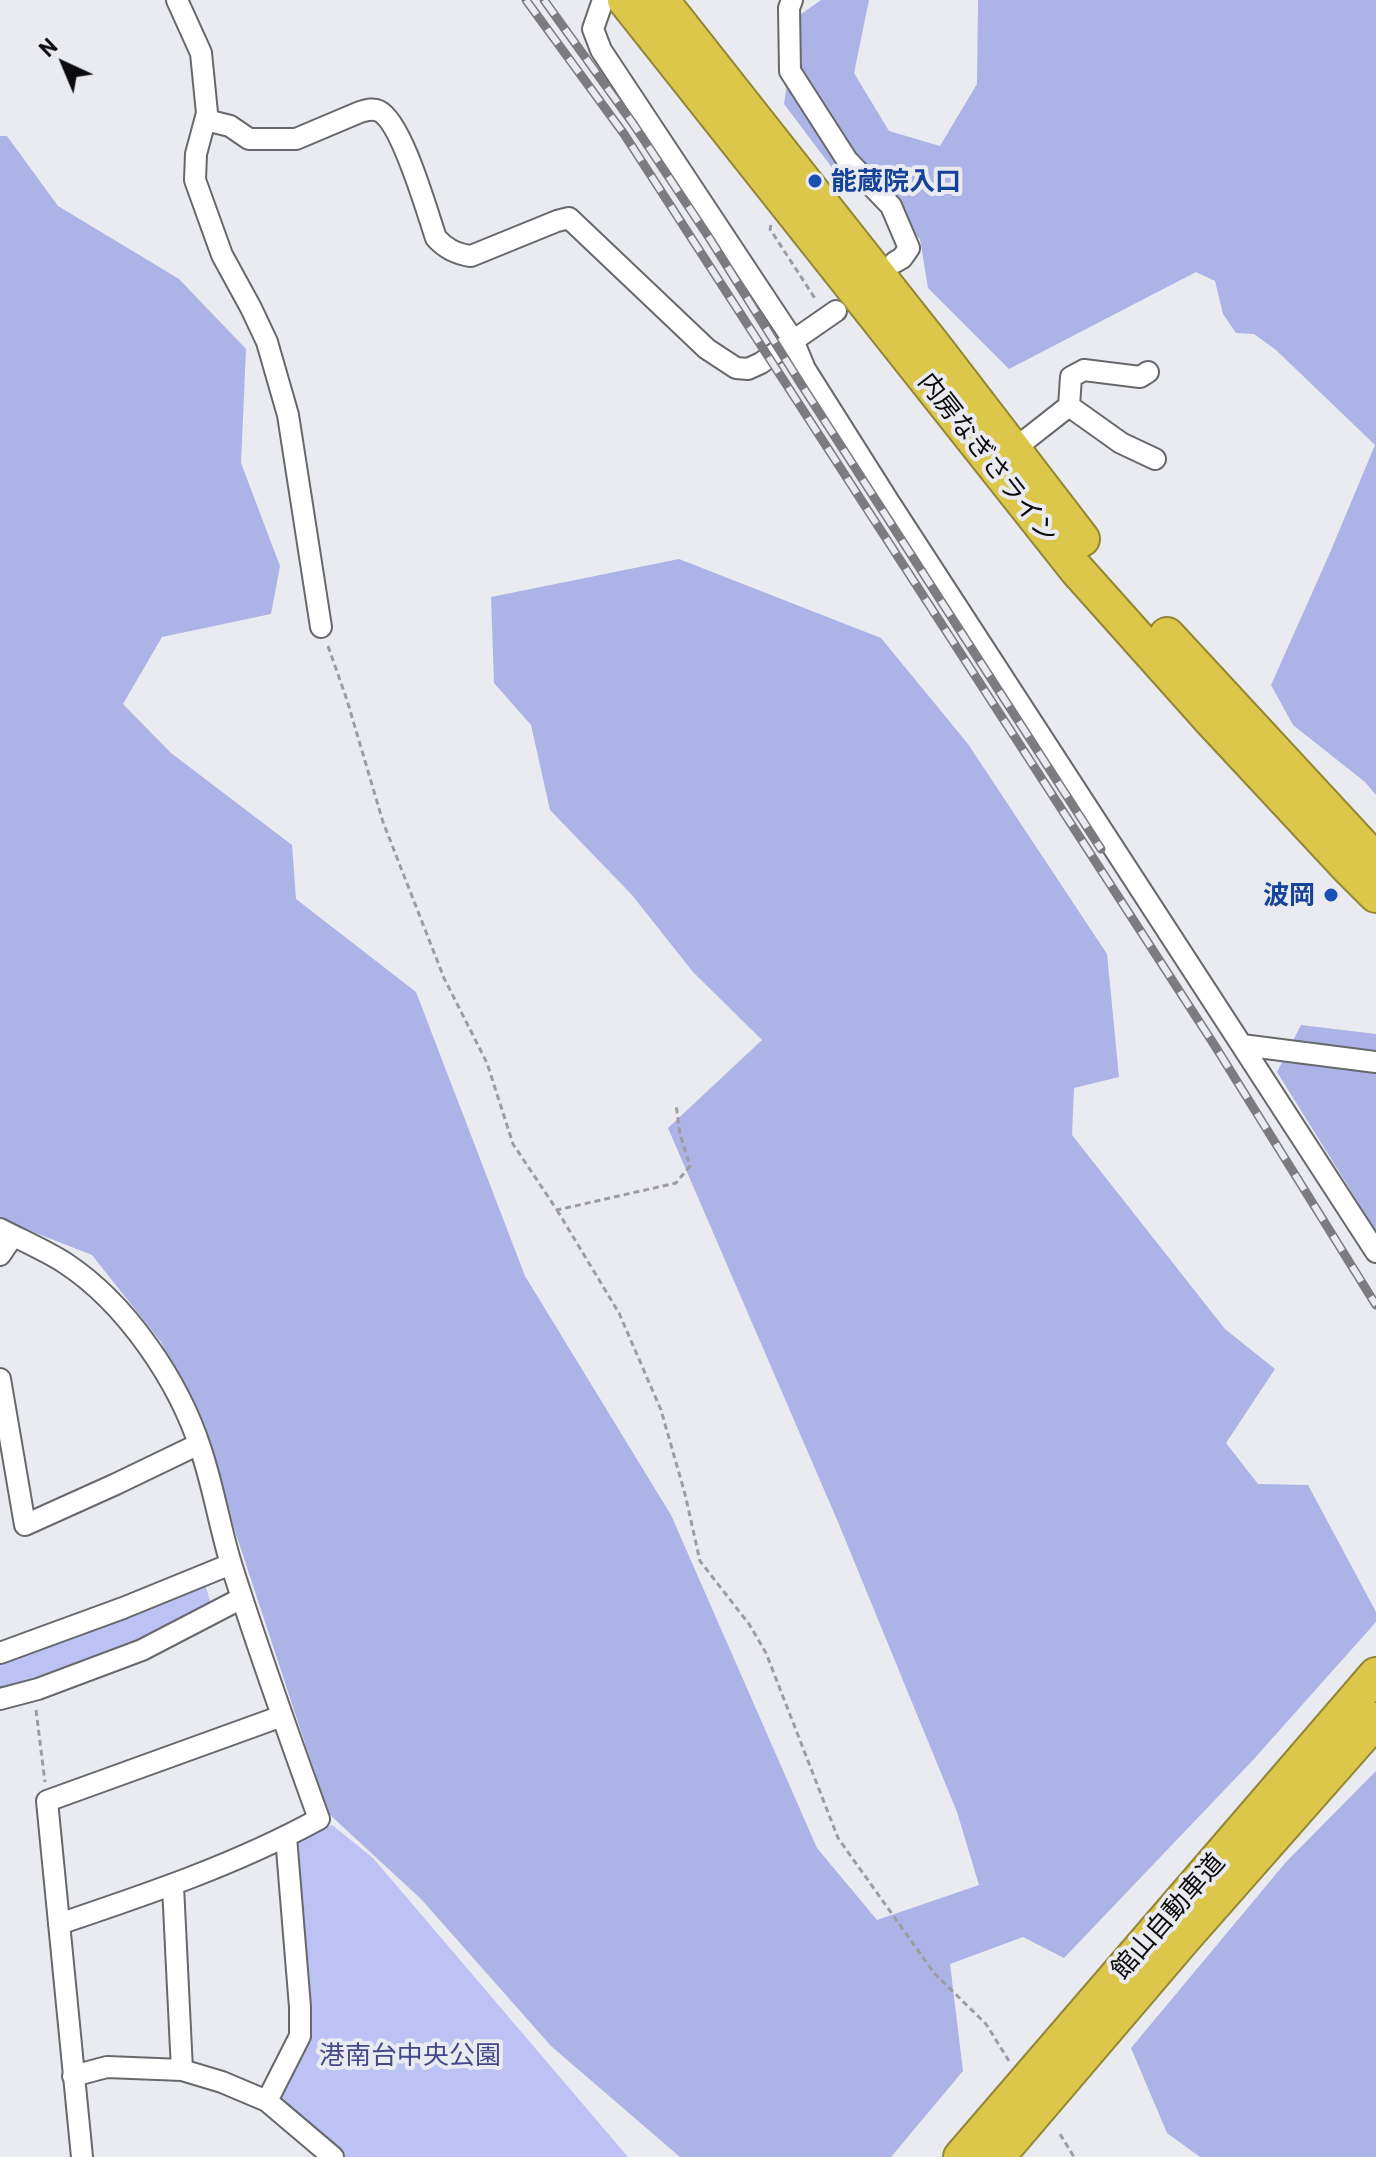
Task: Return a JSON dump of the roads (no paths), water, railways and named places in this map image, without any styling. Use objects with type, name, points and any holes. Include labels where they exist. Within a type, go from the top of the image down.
[{"type":"highway","name":"内房なぎさライン","points":[[625,0],[1077,570],[1211,720],[1376,895]]},
{"type":"highway","name":"内房なぎさライン","points":[[661,0],[1095,556],[1376,861]]},
{"type":"highway","name":"館山自動車道","points":[[961,2157],[1375,1676]]},
{"type":"highway","name":"館山自動車道","points":[[997,2157],[1376,1720]]},
{"type":"street","points":[[177,0],[201,53],[207,113],[196,154],[195,180],[222,255],[267,342],[288,415],[321,627]]},
{"type":"street","points":[[603,0],[593,29],[601,50],[793,340],[805,369],[889,502],[1376,1252]]},
{"type":"street","points":[[792,0],[789,8],[790,71],[847,160],[891,206],[909,248],[895,262]]},
{"type":"street","points":[[206,120],[230,126],[249,139],[296,139],[360,112],[371,109],[379,111],[390,123],[405,151],[436,238],[451,251],[471,256],[569,218],[707,349],[736,368],[748,369],[761,363],[832,314]]},
{"type":"street","points":[[1013,450],[1069,406],[1071,377],[1084,370],[1140,377],[1148,372]]},
{"type":"street","points":[[1069,406],[1121,443],[1155,459]]},
{"type":"street","points":[[1242,1045],[1376,1062]]},
{"type":"street","points":[[0,1255],[6,1232],[63,1261],[90,1281],[117,1307],[146,1343],[175,1389],[199,1444],[231,1564],[319,1819],[286,1837],[173,1886],[59,1924]]},
{"type":"street","points":[[0,1379],[25,1525],[199,1444]]},
{"type":"street","points":[[0,1653],[231,1564]]},
{"type":"street","points":[[0,1699],[38,1689],[142,1650],[242,1598]]},
{"type":"street","points":[[82,2157],[47,1801],[282,1716]]},
{"type":"street","points":[[267,2101],[300,2036],[286,1837]]},
{"type":"street","points":[[173,1886],[182,2070]]},
{"type":"street","points":[[73,2076],[107,2067],[182,2070],[222,2082],[267,2101],[333,2157]]},
{"type":"railway","points":[[526,0],[624,134],[1215,1046],[1376,1305]]},
{"type":"railway","points":[[544,0],[634,125],[710,239],[1101,849]]},
{"type":"place","name":"能蔵院入口","points":[[815,181]]},
{"type":"place","name":"波岡","points":[[1331,895]]},
{"type":"park label","name":"港南台中央公園","points":[[410,2055]]}]
